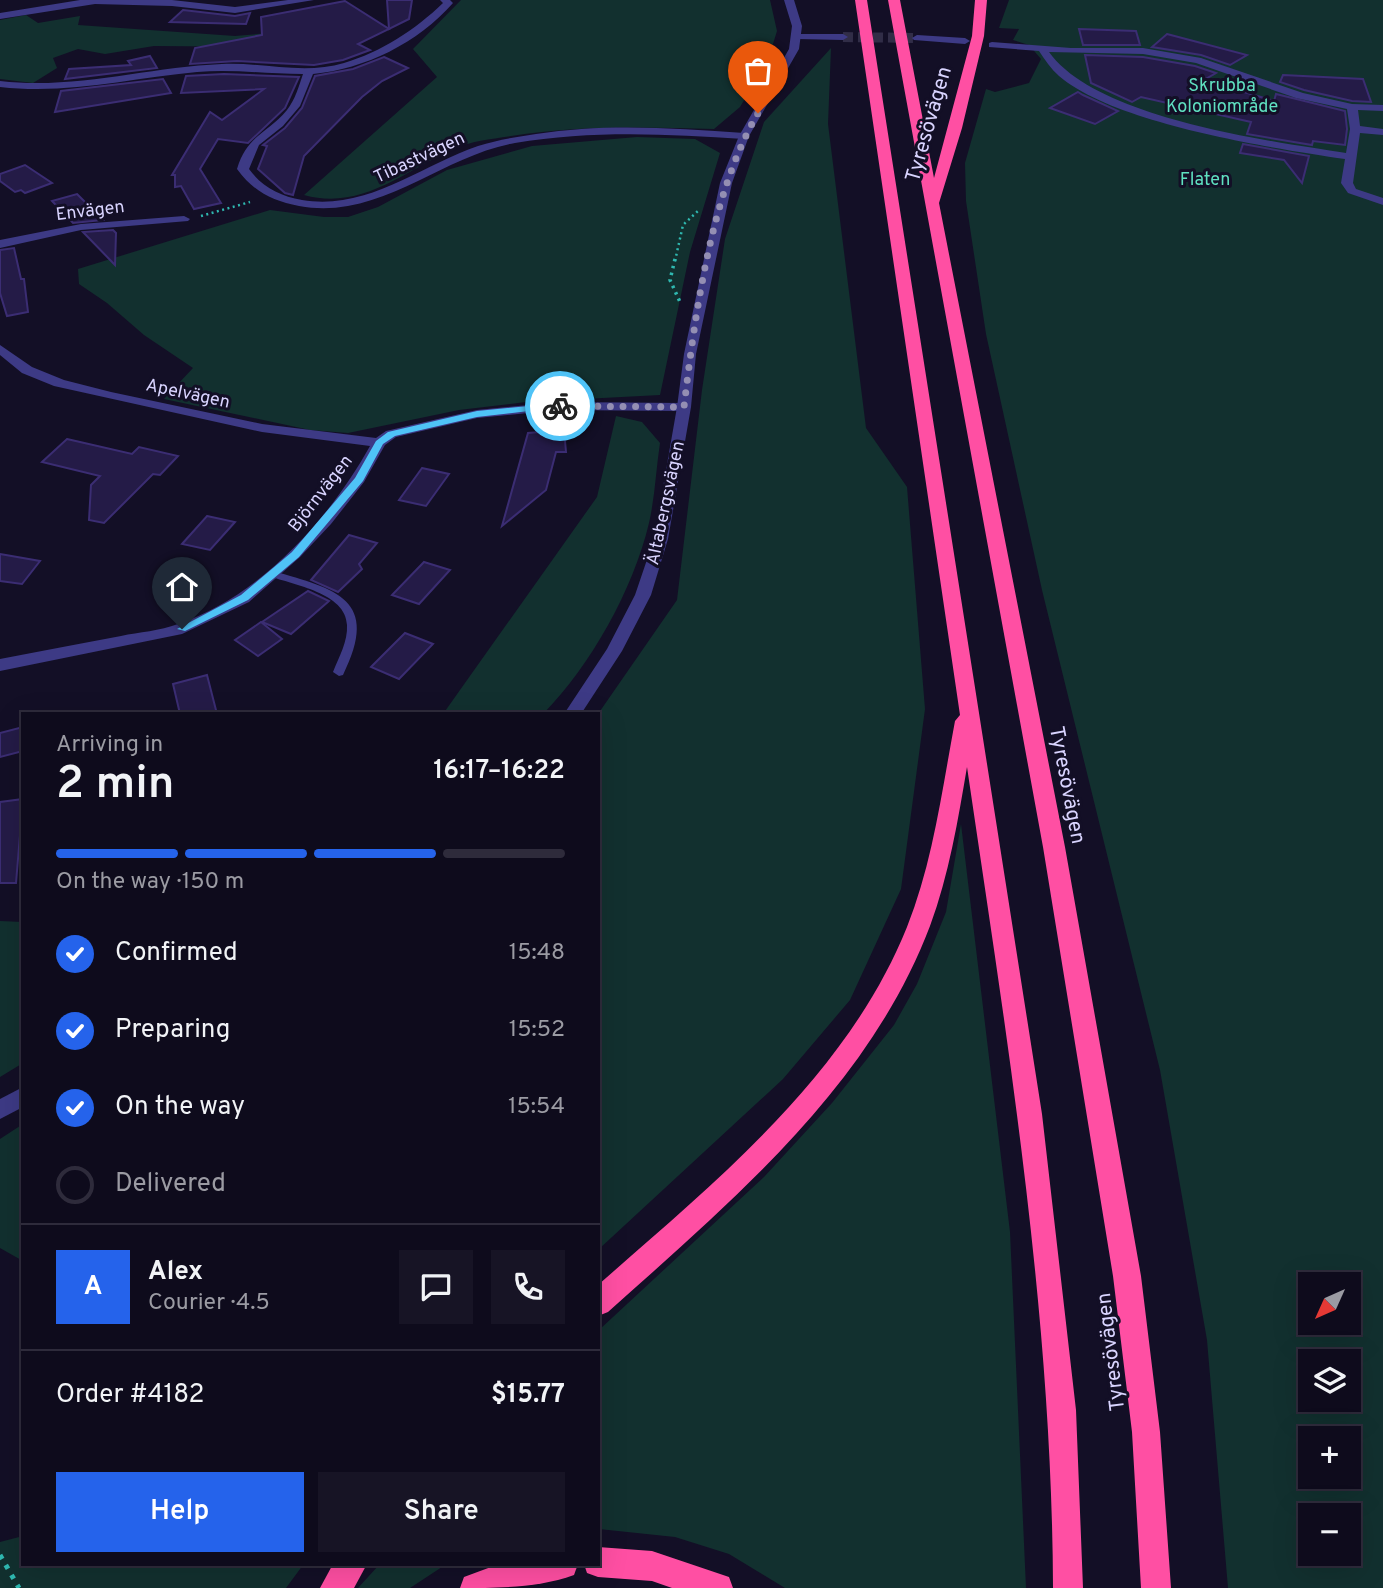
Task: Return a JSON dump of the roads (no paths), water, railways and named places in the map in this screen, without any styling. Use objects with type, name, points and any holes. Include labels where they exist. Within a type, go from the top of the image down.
[{"type":"highway","points":[[894,0],[932,206]]},
{"type":"highway","name":"Tyresövägen","points":[[981,0],[978,36],[956,128],[932,206],[1054,848],[1128,1276],[1146,1432],[1156,1588]]},
{"type":"highway","name":"Tyresövägen","points":[[862,1],[1028,1101],[1053,1295],[1069,1537],[1068,1588]]},
{"type":"highway","points":[[600,1301],[774,1140],[820,1088],[869,1021],[895,976],[918,927],[937,861],[969,705]]},
{"type":"highway","points":[[600,1562],[652,1566],[718,1588]]},
{"type":"highway","points":[[335,1588],[351,1566]]},
{"type":"highway","points":[[475,1588],[534,1568],[548,1566]]},
{"type":"street","points":[[0,16],[95,1],[172,3],[235,10],[309,0]]},
{"type":"street","points":[[0,84],[30,88],[83,87],[225,66],[309,72],[344,67],[389,48],[429,23],[447,3],[445,0]]},
{"type":"street","points":[[789,0],[796,17],[797,36],[843,37]]},
{"type":"street","name":"Ältabergsvägen","points":[[573,712],[614,651],[643,596],[661,539],[684,407],[690,354],[726,183],[744,136],[785,67],[797,36]]},
{"type":"street","points":[[917,38],[965,41]]},
{"type":"street","points":[[992,45],[1143,51],[1198,60],[1300,96],[1352,107],[1383,108]]},
{"type":"street","points":[[1042,49],[1063,76],[1132,109],[1259,143],[1352,157]]},
{"type":"street","name":"Tibastvägen","points":[[309,72],[300,96],[287,117],[256,139],[246,151],[243,169],[256,186],[270,195],[301,205],[335,206],[366,200],[401,187],[467,153],[510,141],[630,131],[744,136]]},
{"type":"street","points":[[1352,107],[1355,129],[1347,183],[1352,191],[1383,202]]},
{"type":"street","points":[[1355,129],[1383,132]]},
{"type":"street","name":"Envägen","points":[[0,244],[81,227],[184,219]]},
{"type":"street","name":"Apelvägen","points":[[0,349],[27,370],[59,383],[110,396],[262,428],[379,443]]},
{"type":"street","name":"Björnvägen","points":[[0,665],[182,629],[244,598],[295,554],[359,479],[379,443],[391,434],[416,426],[477,414],[559,406],[684,407]]},
{"type":"street","points":[[0,1110],[21,1097]]},
{"type":"lane","points":[[273,574],[337,598],[350,609],[355,622],[352,644],[339,672]]},
{"type":"tunnel","points":[[843,37],[917,38]]},
{"type":"park label","name":"Skrubba Koloniområde","points":[[1222,95]]},
{"type":"park label","name":"Flaten","points":[[1205,179]]}]
